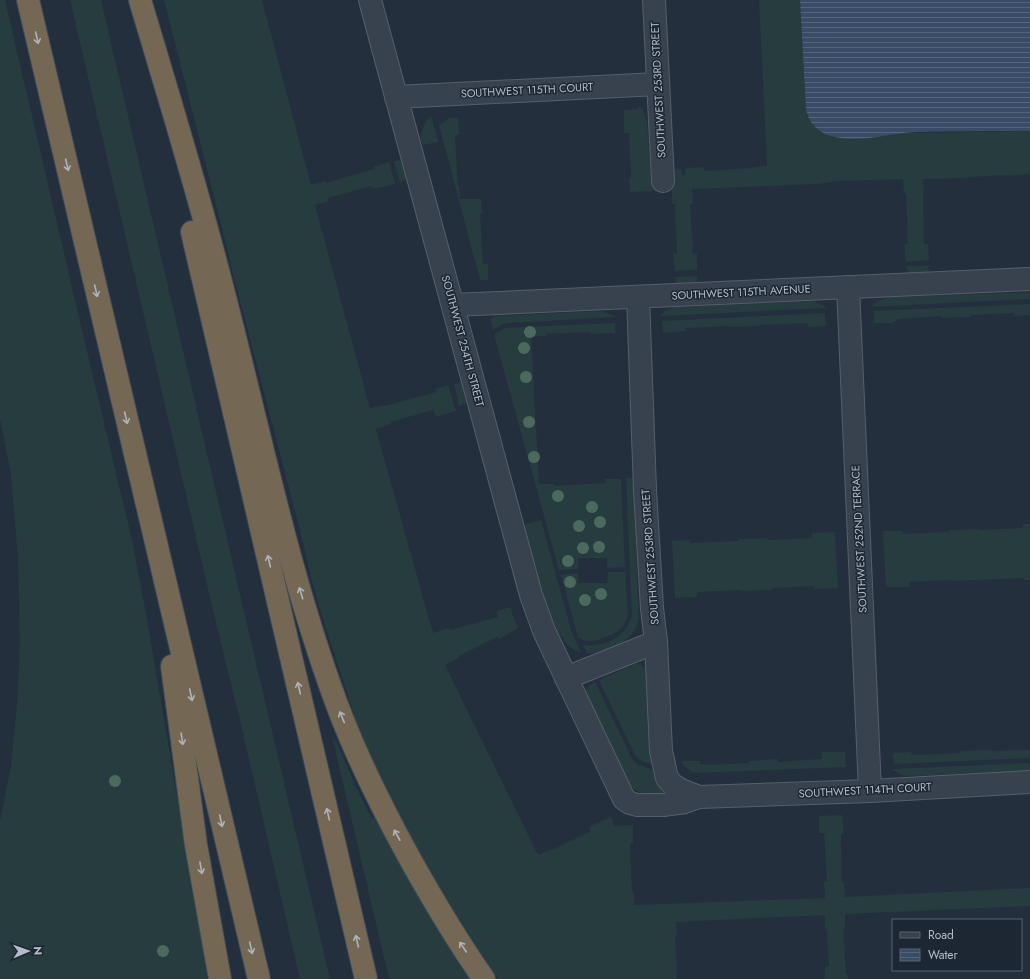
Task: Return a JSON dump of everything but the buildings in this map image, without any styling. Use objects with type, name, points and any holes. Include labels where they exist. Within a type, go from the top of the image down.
[{"type":"highway","points":[[28,0],[259,979]]},
{"type":"highway","points":[[139,0],[366,979]]},
{"type":"highway","points":[[139,0],[179,131],[221,281],[270,479],[295,572],[337,704],[372,786],[388,819],[446,921],[484,979]]},
{"type":"highway","points":[[153,534],[196,845],[220,979]]},
{"type":"street","name":"SOUTHWEST 254TH STREET","points":[[370,0],[531,595],[544,630],[624,800],[637,805],[655,805],[683,803],[699,798]]},
{"type":"street","name":"SOUTHWEST 253RD STREET","points":[[654,0],[662,181]]},
{"type":"street","name":"SOUTHWEST 115TH COURT","points":[[396,96],[658,84]]},
{"type":"street","name":"SOUTHWEST 115TH AVENUE","points":[[453,305],[1030,279]]},
{"type":"street","name":"SOUTHWEST 252ND TERRACE","points":[[848,287],[870,791]]},
{"type":"street","name":"SOUTHWEST 253RD STREET","points":[[638,297],[645,490],[652,608],[656,642],[660,743],[667,778],[673,785],[699,798]]},
{"type":"street","points":[[566,678],[656,642]]},
{"type":"street","name":"SOUTHWEST 114TH COURT","points":[[699,798],[870,791],[1030,782]]},
{"type":"green space","points":[[0,0],[5,0],[133,544],[208,979],[0,979],[0,821],[11,765],[17,704],[20,645],[18,558],[11,475],[0,419]]},
{"type":"green space","points":[[70,0],[101,0],[330,979],[300,979]]},
{"type":"green space","points":[[164,0],[262,0],[311,185],[325,181],[326,183],[374,169],[373,167],[389,162],[395,184],[372,189],[371,186],[328,198],[329,201],[315,205],[370,408],[385,406],[436,392],[436,389],[448,385],[456,411],[436,417],[433,410],[391,422],[391,424],[376,429],[433,633],[498,617],[497,611],[511,607],[512,614],[518,628],[499,639],[497,637],[459,656],[459,658],[445,665],[538,855],[551,849],[552,850],[591,831],[589,827],[611,817],[614,826],[633,825],[633,843],[630,843],[634,905],[825,898],[824,881],[827,881],[824,833],[819,833],[819,816],[842,815],[844,834],[841,834],[842,882],[844,882],[845,897],[1030,888],[1030,906],[845,914],[845,929],[843,929],[846,974],[848,975],[848,979],[825,979],[825,967],[829,966],[825,915],[676,922],[677,935],[675,936],[677,979],[498,979],[463,928],[401,821],[378,773],[357,723],[312,581]]},
{"type":"green space","points":[[759,0],[800,0],[806,109],[811,122],[821,132],[908,133],[1030,131],[1030,174],[923,179],[924,244],[928,244],[929,260],[906,262],[904,244],[908,243],[906,193],[904,193],[903,179],[692,189],[693,204],[690,204],[693,254],[697,254],[697,270],[675,271],[673,254],[677,253],[675,204],[672,204],[672,190],[630,192],[629,178],[631,177],[629,133],[624,133],[624,110],[638,109],[639,106],[643,110],[647,121],[651,183],[674,182],[673,170],[681,169],[682,175],[685,175],[686,168],[704,167],[704,171],[767,166]]},
{"type":"green space","points":[[431,115],[438,142],[423,145],[421,142],[421,134],[424,125]]},
{"type":"green space","points":[[450,118],[458,118],[459,135],[455,135],[460,199],[481,199],[482,214],[480,214],[483,264],[488,264],[488,280],[480,280],[439,125]]},
{"type":"green space","points":[[402,160],[406,179],[400,183],[394,161]]},
{"type":"green space","points":[[906,266],[929,266],[928,273],[909,274]]},
{"type":"green space","points":[[698,276],[696,283],[677,284],[675,277]]},
{"type":"green space","points":[[1029,293],[1030,299],[871,307],[878,301],[889,297]]},
{"type":"green space","points":[[813,301],[827,308],[660,316],[665,311],[675,307]]},
{"type":"green space","points":[[1030,304],[1030,315],[1014,316],[1014,313],[971,315],[971,317],[942,318],[942,316],[897,319],[897,321],[893,321],[893,323],[874,323],[874,311]]},
{"type":"green space","points":[[598,311],[605,312],[616,317],[507,323],[493,330],[490,319],[496,316]]},
{"type":"green space","points":[[825,313],[826,326],[808,327],[808,323],[730,326],[685,328],[685,331],[663,333],[662,321]]},
{"type":"green space","points":[[615,323],[615,333],[591,334],[590,332],[531,336],[539,484],[554,484],[554,486],[605,483],[605,479],[621,479],[625,567],[607,568],[607,558],[578,558],[578,569],[559,570],[494,335],[505,328]]},
{"type":"green space","points":[[461,383],[466,403],[459,406],[454,384]]},
{"type":"green space","points":[[626,477],[633,479],[639,620],[632,634],[623,642],[605,651],[587,653],[583,645],[606,643],[613,640],[629,624],[632,616]]},
{"type":"green space","points":[[541,520],[571,630],[581,652],[572,648],[564,640],[557,629],[542,589],[525,527],[526,524]]},
{"type":"green space","points":[[1023,524],[1030,524],[1030,580],[1024,580],[1024,578],[909,582],[909,587],[886,587],[883,531],[902,531],[902,534],[949,532],[949,530],[1023,528]]},
{"type":"green space","points":[[835,532],[838,588],[814,589],[814,586],[772,588],[772,590],[697,592],[697,597],[675,598],[672,541],[690,540],[691,543],[739,541],[739,539],[768,538],[768,540],[812,538],[812,533]]},
{"type":"green space","points":[[608,572],[625,572],[628,613],[626,620],[620,629],[604,638],[593,641],[582,639],[578,637],[561,575],[578,573],[578,583],[607,583]]},
{"type":"green space","points":[[635,664],[639,664],[647,670],[655,765],[642,761],[635,755],[599,680]]},
{"type":"green space","points":[[595,682],[632,759],[643,767],[656,769],[661,778],[662,795],[644,793],[636,790],[628,784],[585,693],[587,688]]},
{"type":"green space","points":[[332,736],[337,743],[372,819],[375,816],[472,979],[389,979]]},
{"type":"green space","points":[[990,750],[1030,750],[1030,758],[894,764],[893,753],[911,752],[912,755]]},
{"type":"green space","points":[[822,752],[845,752],[846,767],[693,773],[682,764],[682,761],[700,761],[700,764],[706,765],[749,763],[749,761],[778,759],[778,762],[822,759]]},
{"type":"green space","points":[[1030,763],[1030,771],[909,776],[902,775],[891,769]]},
{"type":"water","points":[[800,0],[1030,0],[1030,131],[916,132],[863,139],[842,138],[826,135],[814,126],[807,114],[806,109]]}]
